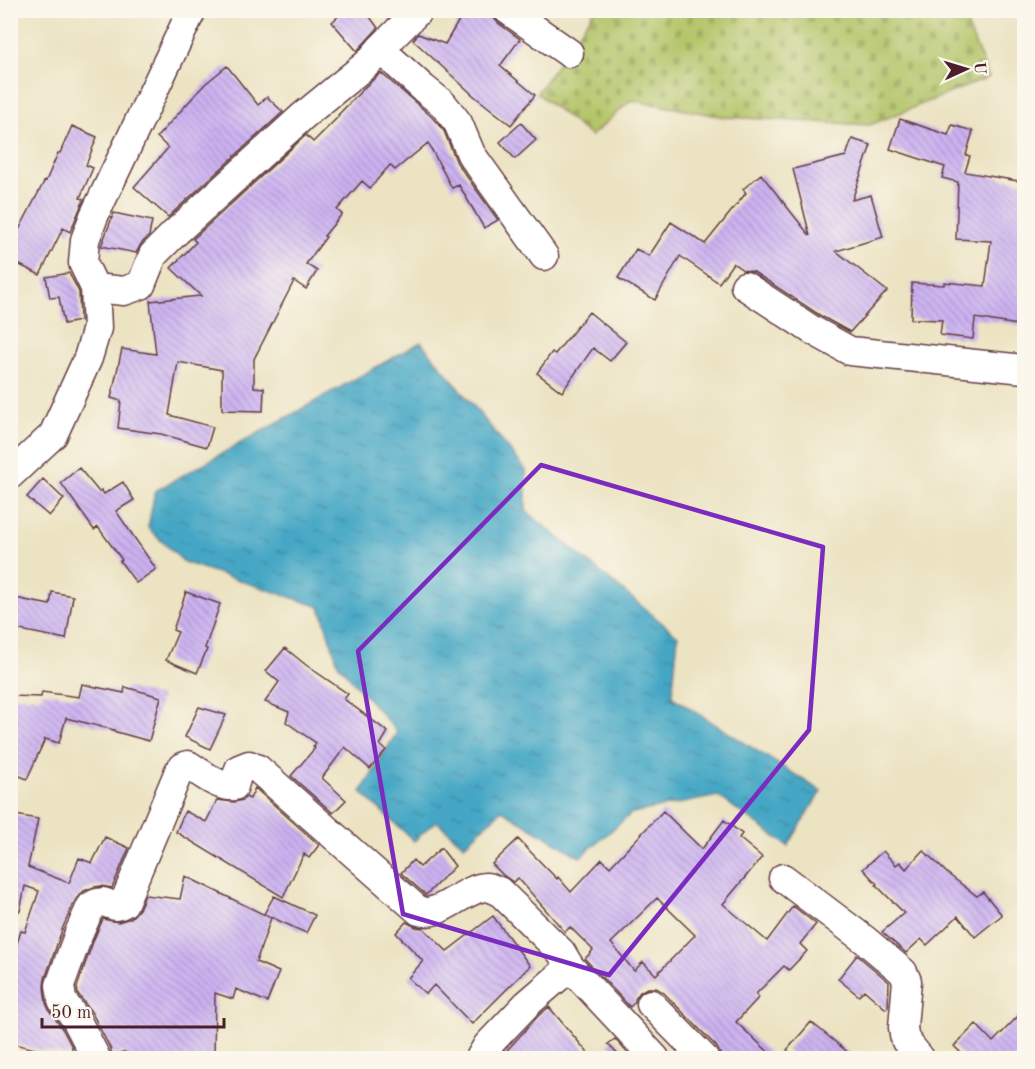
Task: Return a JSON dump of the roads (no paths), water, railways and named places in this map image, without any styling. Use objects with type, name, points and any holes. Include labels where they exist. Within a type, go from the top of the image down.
[{"type":"street","points":[[10,475],[53,435],[88,358],[97,328],[94,288],[83,264],[85,240],[94,216],[192,10]]},
{"type":"street","points":[[94,288],[124,291],[141,285],[153,255],[176,232],[303,116],[368,63],[419,10]]},
{"type":"street","points":[[508,10],[569,53]]},
{"type":"street","points":[[380,49],[442,104],[458,123],[471,154],[544,256]]},
{"type":"street","points":[[745,286],[812,330],[850,351],[1024,369]]},
{"type":"street","points":[[96,1059],[77,1021],[62,1000],[60,985],[91,906],[103,902],[115,906],[124,903],[179,771],[183,766],[188,765],[222,786],[229,787],[234,786],[239,769],[249,765],[258,769],[419,910],[426,913],[473,890],[487,886],[499,891],[561,952],[570,967],[655,1059]]},
{"type":"street","points":[[783,878],[866,940],[903,972],[907,981],[904,1035],[920,1059]]},
{"type":"street","points":[[480,1059],[487,1046],[527,1004],[570,967]]},
{"type":"street","points":[[651,1004],[702,1058]]},
{"type":"water","points":[[421,342],[526,470],[526,511],[678,636],[672,697],[821,791],[788,846],[718,796],[632,813],[580,857],[502,810],[464,845],[436,821],[414,841],[361,792],[397,732],[338,664],[320,607],[184,562],[148,528],[155,491]]}]
